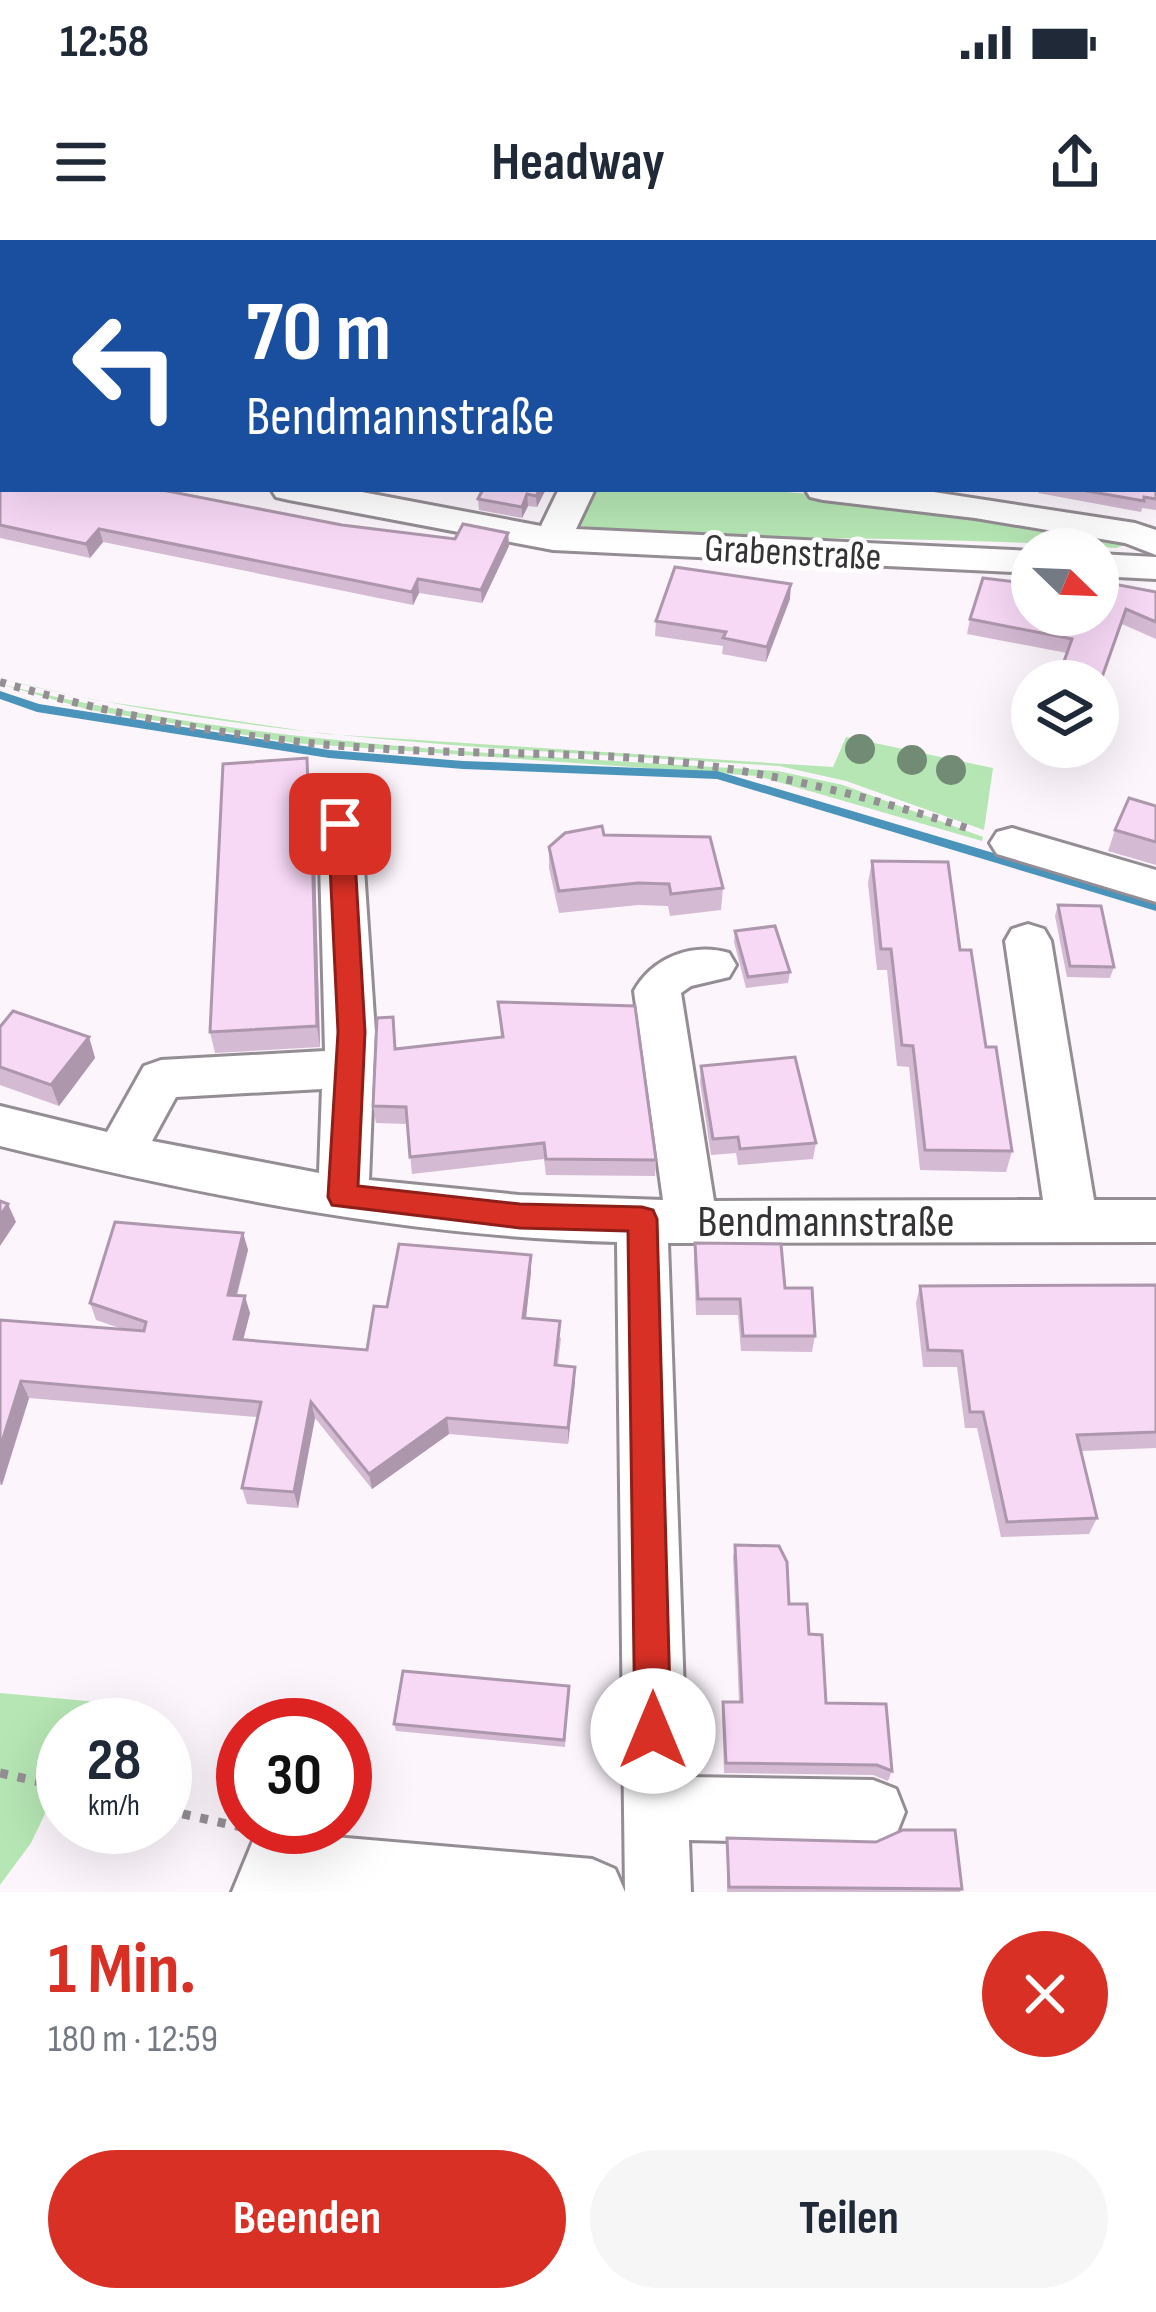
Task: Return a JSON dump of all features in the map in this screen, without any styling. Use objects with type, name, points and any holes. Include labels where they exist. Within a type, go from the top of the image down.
[{"type":"street","name":"Grabenstraße","points":[[305,492],[554,539],[1011,561]]},
{"type":"street","points":[[554,539],[576,492]]},
{"type":"street","name":"Grabenstraße","points":[[848,492],[1135,534],[1156,544]]},
{"type":"street","points":[[1119,566],[1156,568]]},
{"type":"street","points":[[340,824],[351,1032],[343,1197]]},
{"type":"street","points":[[1012,843],[1156,886]]},
{"type":"street","points":[[1028,940],[1072,1220]]},
{"type":"street","points":[[658,1892],[654,1808],[667,1219],[657,991],[663,980],[678,971],[713,965]]},
{"type":"street","points":[[119,1156],[161,1078],[347,1069]]},
{"type":"street","name":"Bendmannstraße","points":[[0,1126],[119,1156],[343,1197],[520,1216],[1156,1221]]},
{"type":"street","points":[[654,1808],[873,1812]]},
{"type":"street","points":[[265,1892],[276,1864],[592,1892]]},
{"type":"path","points":[[0,682],[44,696],[171,720],[348,747],[682,762],[795,778],[902,806],[1012,843]]},
{"type":"path","points":[[0,1773],[36,1781]]},
{"type":"green space","points":[[586,492],[784,492],[867,499],[1053,528],[1011,528],[1011,542],[614,532],[575,523]]},
{"type":"green space","points":[[0,684],[192,722],[289,735],[484,753],[778,771],[843,785],[983,837],[982,841],[758,776],[294,743],[90,710]]},
{"type":"green space","points":[[111,702],[304,731],[193,716]]},
{"type":"green space","points":[[351,736],[833,767],[846,737],[993,768],[984,830],[846,781],[779,766]]},
{"type":"green space","points":[[0,1693],[54,1698],[36,1698],[36,1833],[0,1885]]},
{"type":"building","points":[[0,492],[172,492],[342,525],[455,539],[463,524],[508,533],[481,590],[418,579],[412,592],[99,529],[86,544],[0,525]]},
{"type":"building","points":[[482,492],[538,492],[527,494],[522,507],[478,499]]},
{"type":"building","points":[[1093,492],[1156,492],[1156,499],[1144,497],[1144,501]]},
{"type":"building","points":[[675,567],[791,584],[767,647],[723,638],[726,632],[656,621]]},
{"type":"building","points":[[983,578],[1011,581],[1011,627],[970,619]]},
{"type":"building","points":[[1119,585],[1156,592],[1156,622],[1126,609],[1119,629]]},
{"type":"building","points":[[1057,636],[1116,636],[1108,660],[1065,660],[1072,639]]},
{"type":"building","points":[[307,758],[308,787],[318,787],[311,803],[317,1026],[210,1032],[223,764]]},
{"type":"building","points":[[1129,798],[1156,806],[1156,842],[1115,830]]},
{"type":"building","points":[[602,826],[604,835],[710,837],[723,888],[671,894],[669,884],[638,883],[559,891],[549,847],[565,833]]},
{"type":"building","points":[[872,861],[948,862],[960,950],[971,950],[986,1047],[996,1047],[1012,1151],[925,1150],[913,1046],[902,1045],[891,949],[881,949]]},
{"type":"building","points":[[1058,905],[1101,906],[1114,967],[1070,966]]},
{"type":"building","points":[[775,926],[790,972],[748,977],[735,931]]},
{"type":"building","points":[[498,1002],[635,1006],[656,1160],[546,1159],[544,1143],[410,1157],[406,1107],[373,1106],[377,1018],[393,1017],[395,1049],[503,1037]]},
{"type":"building","points":[[13,1011],[89,1037],[51,1085],[0,1067],[0,1027]]},
{"type":"building","points":[[795,1057],[816,1143],[740,1149],[738,1137],[713,1139],[701,1066]]},
{"type":"building","points":[[115,1222],[243,1233],[228,1295],[245,1296],[234,1339],[367,1350],[374,1306],[387,1307],[399,1244],[531,1255],[523,1318],[560,1321],[555,1365],[575,1367],[568,1428],[447,1418],[369,1474],[311,1402],[294,1492],[242,1488],[261,1402],[21,1381],[0,1448],[0,1320],[144,1331],[146,1322],[90,1303]]},
{"type":"building","points":[[695,1243],[781,1244],[785,1288],[812,1288],[815,1336],[743,1336],[740,1299],[698,1299]]},
{"type":"building","points":[[1156,1285],[1156,1432],[1077,1435],[1097,1518],[1007,1522],[983,1412],[970,1412],[962,1351],[928,1350],[920,1286]]},
{"type":"building","points":[[735,1545],[779,1546],[787,1562],[789,1604],[807,1604],[809,1634],[822,1635],[826,1703],[886,1704],[892,1771],[877,1765],[726,1763],[723,1702],[742,1702]]},
{"type":"building","points":[[403,1671],[569,1686],[564,1740],[394,1724]]},
{"type":"building","points":[[903,1830],[955,1830],[962,1889],[729,1887],[727,1838],[876,1842]]},
{"type":"waterway","points":[[0,695],[37,708],[329,754],[463,765],[717,775],[1156,906]]},
{"type":"route","points":[[340,824],[351,1032],[343,1197],[520,1216],[642,1219],[653,1731]]}]
